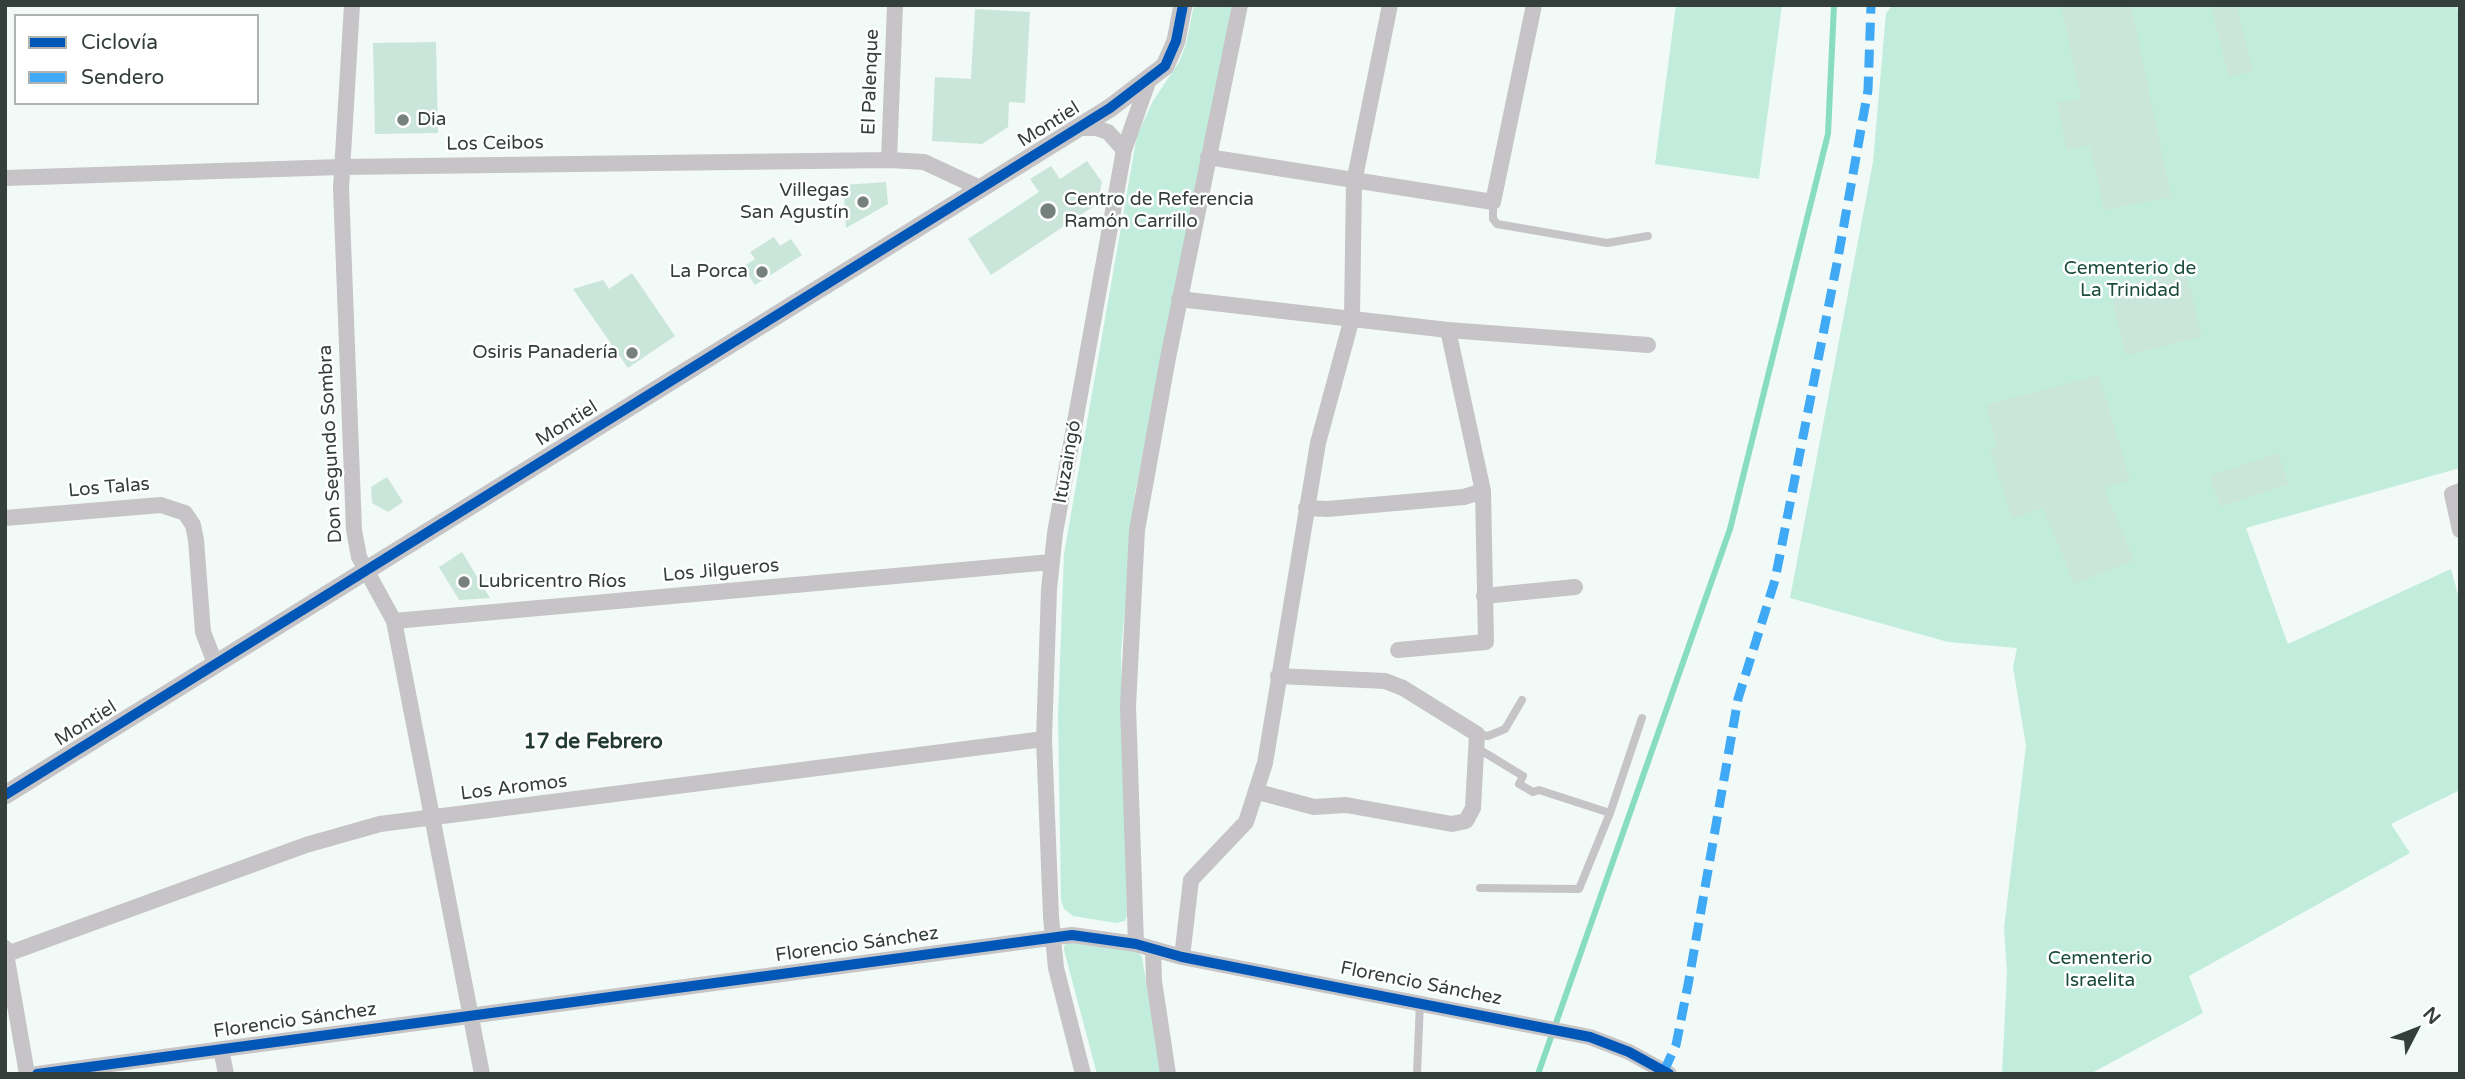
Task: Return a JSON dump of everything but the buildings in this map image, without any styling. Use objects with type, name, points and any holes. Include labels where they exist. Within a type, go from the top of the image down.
[{"type":"street","name":"Don Segundo Sombra","points":[[352,5],[341,167],[354,530],[356,546],[366,570],[394,621],[435,819],[482,1074]]},
{"type":"street","name":"El Palenque","points":[[889,160],[895,5]]},
{"type":"street","name":"Ituzaingó","points":[[1083,1074],[1061,992],[1053,936],[1044,739],[1051,562],[1124,150],[1147,82],[1165,66],[1171,52],[1182,5]]},
{"type":"street","points":[[1136,944],[1128,706],[1132,584],[1144,478],[1240,5]]},
{"type":"street","points":[[1182,957],[1191,880],[1198,870],[1239,832],[1258,792],[1318,443],[1352,318],[1354,182],[1390,5]]},
{"type":"street","points":[[1208,157],[1493,202],[1534,5]]},
{"type":"street","name":"Montiel","points":[[5,795],[1080,128],[1147,82]]},
{"type":"street","points":[[1080,128],[1096,128],[1108,132],[1124,150]]},
{"type":"street","name":"Los Ceibos","points":[[5,178],[341,167],[889,160],[924,162],[980,188]]},
{"type":"street","points":[[1179,299],[1448,330],[1648,345]]},
{"type":"street","points":[[1398,650],[1486,642],[1483,491],[1448,330]]},
{"type":"street","points":[[1306,508],[1327,509],[1464,497],[1483,491]]},
{"type":"street","points":[[2456,492],[2460,530]]},
{"type":"street","name":"Los Talas","points":[[5,518],[160,505],[185,513],[193,525],[196,540],[203,632],[215,663]]},
{"type":"street","name":"Los Jilgueros","points":[[394,621],[1051,562]]},
{"type":"street","points":[[1484,596],[1576,587]]},
{"type":"street","points":[[1258,792],[1314,807],[1346,805],[1460,823],[1471,816],[1474,808],[1477,741],[1403,688],[1385,681],[1278,676]]},
{"type":"street","name":"Los Aromos","points":[[6,951],[306,845],[380,824],[1044,739]]},
{"type":"street","name":"Florencio Sánchez","points":[[37,1074],[1053,936],[1072,936],[1136,944],[1182,957],[1521,1021],[1590,1037],[1629,1052],[1669,1074]]},
{"type":"street","points":[[1153,950],[1154,981],[1168,1074]]},
{"type":"street","points":[[6,951],[27,1074]]},
{"type":"street","points":[[221,1049],[226,1074]]},
{"type":"lane","points":[[1493,202],[1493,219],[1497,224],[1607,243],[1648,236]]},
{"type":"lane","points":[[1522,700],[1505,729],[1477,741],[1523,776],[1519,783],[1533,792],[1539,790],[1610,813]]},
{"type":"lane","points":[[1480,888],[1576,891],[1581,886],[1610,813],[1642,718]]},
{"type":"lane","points":[[1417,1074],[1420,1002]]},
{"type":"green space","points":[[1194,5],[1232,5],[1135,493],[1121,653],[1127,916],[1125,921],[1116,923],[1073,916],[1064,909],[1061,900],[1058,715],[1064,554],[1137,135],[1153,101],[1179,62],[1186,44]]},
{"type":"green space","points":[[1676,5],[1782,5],[1759,179],[1655,164]]},
{"type":"green space","name":"Cementerio de La Trinidad","points":[[1893,5],[2456,5],[2460,16],[2460,468],[2246,528],[2288,644],[2451,569],[2460,602],[2460,790],[2391,824],[2410,853],[2189,976],[2203,1013],[2090,1074],[2002,1074],[2007,973],[2004,928],[2026,746],[2013,667],[2017,648],[1948,642],[1790,598],[1873,162],[1886,13]]},
{"type":"green space","points":[[1071,940],[1138,952],[1142,957],[1161,1074],[1097,1074],[1064,950],[1064,946]]},
{"type":"waterway","points":[[1538,1074],[1730,529],[1828,134],[1834,5]]},
{"type":"marked path","points":[[1664,1071],[1676,1045],[1738,699],[1775,580],[1838,258],[1868,90],[1871,5]]},
{"type":"cycle path","points":[[5,795],[1110,108],[1165,66],[1176,41],[1183,5]]},
{"type":"cycle path","points":[[37,1074],[1072,935],[1136,944],[1182,957],[1590,1037],[1629,1052],[1669,1074]]},
{"type":"place","name":"Dia","points":[[403,120]]},
{"type":"place","name":"Villegas San Agustín","points":[[863,202]]},
{"type":"place","name":"Centro de Referencia Ramón Carrillo","points":[[1048,211]]},
{"type":"place","name":"La Porca","points":[[762,272]]},
{"type":"place","name":"Osiris Panadería","points":[[632,353]]},
{"type":"place","name":"Lubricentro Ríos","points":[[464,582]]},
{"type":"district","name":"17 de Febrero","points":[[593,742]]},
{"type":"park label","name":"Cementerio Israelita","points":[[2100,970]]}]
